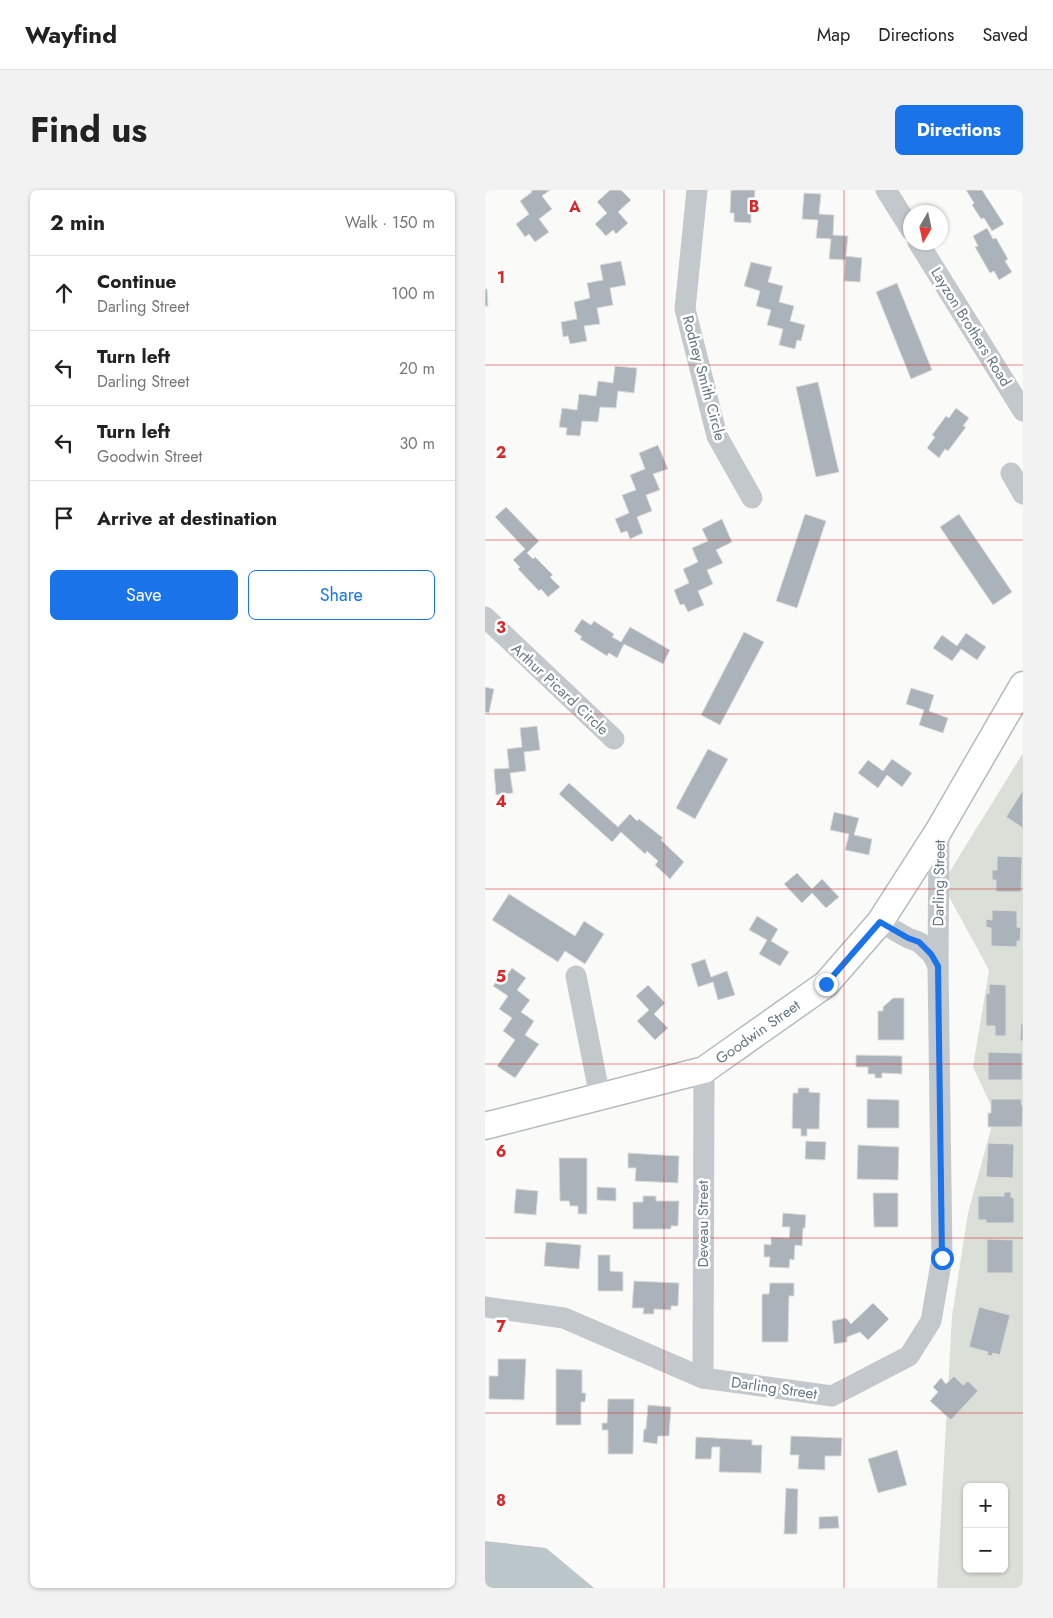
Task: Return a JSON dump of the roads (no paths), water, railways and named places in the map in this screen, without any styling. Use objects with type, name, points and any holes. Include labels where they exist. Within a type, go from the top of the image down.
[{"type":"main road","name":"Goodwin Street","points":[[485,1126],[704,1070],[826,984],[880,922],[939,830],[1023,685]]},
{"type":"street","name":"Rodney Smith Circle","points":[[697,190],[685,309],[717,436],[752,498]]},
{"type":"street","points":[[885,190],[903,218]]},
{"type":"street","name":"Layzon Brothers Road","points":[[923,250],[1023,411]]},
{"type":"street","points":[[1011,473],[1023,494]]},
{"type":"street","name":"Arthur Picard Circle","points":[[485,617],[613,739]]},
{"type":"street","name":"Darling Street","points":[[485,1307],[563,1318],[703,1378],[832,1396],[909,1356],[931,1321],[942,1258],[938,966],[939,830]]},
{"type":"street","name":"Darling Street","points":[[880,922],[919,942],[931,954],[938,966]]},
{"type":"street","points":[[576,976],[600,1097]]},
{"type":"street","name":"Deveau Street","points":[[703,1378],[704,1070]]}]
